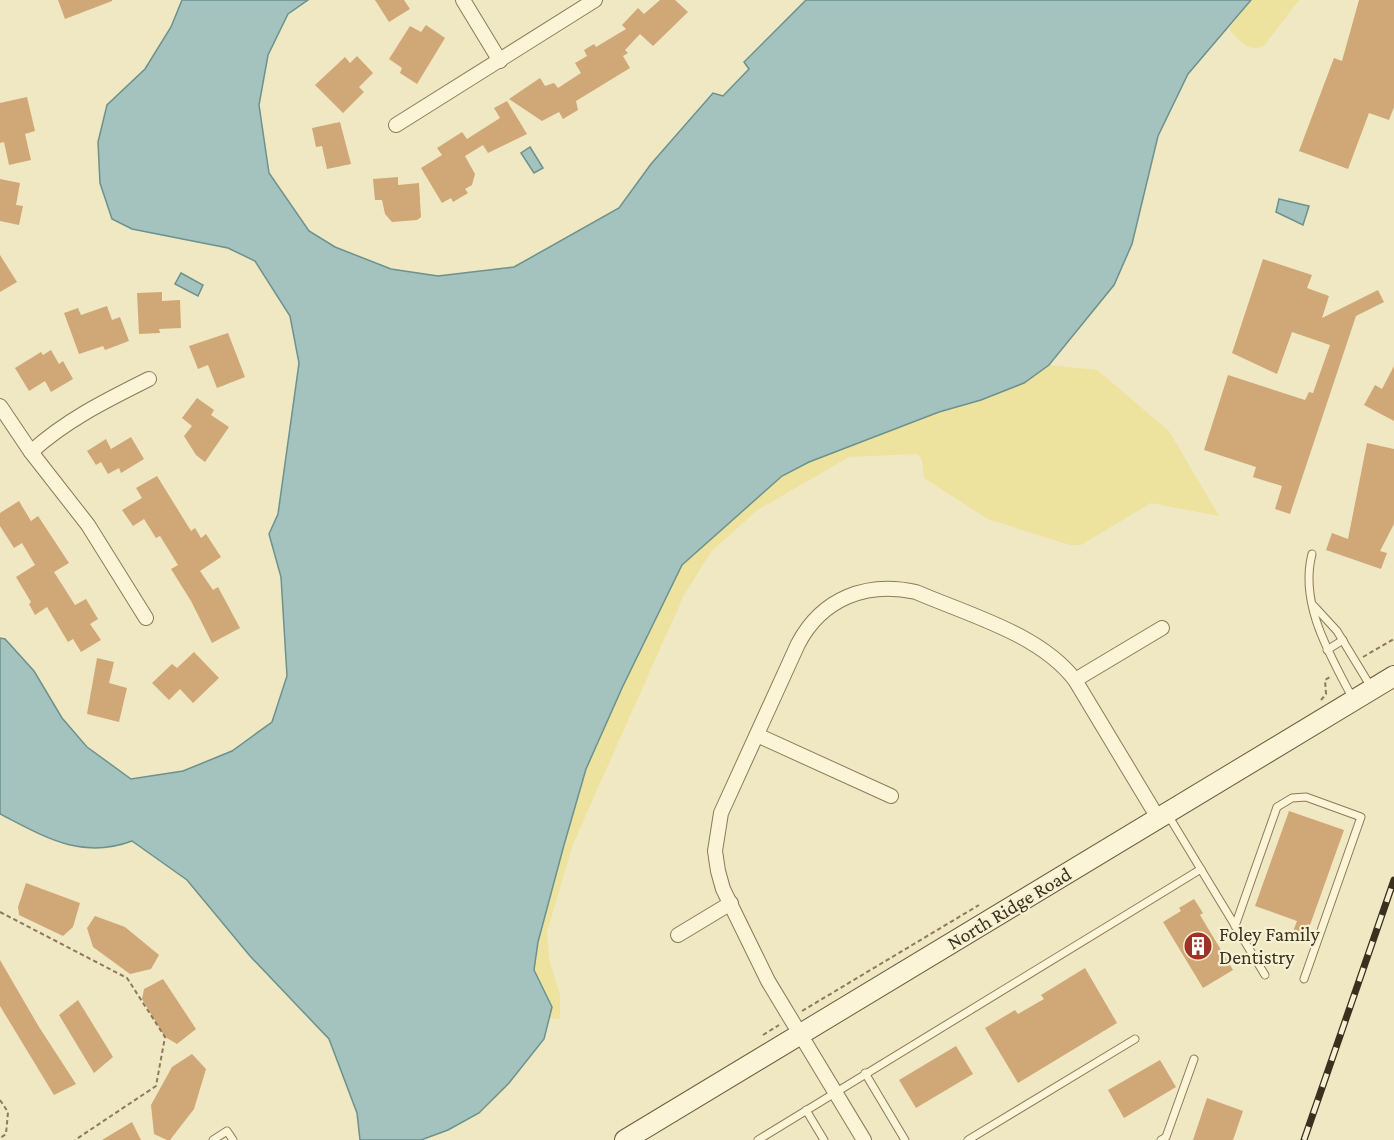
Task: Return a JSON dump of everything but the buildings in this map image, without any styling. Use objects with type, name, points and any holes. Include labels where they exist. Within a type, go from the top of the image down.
[{"type":"main road","name":"North Ridge Road","points":[[625,1140],[795,1026],[1162,815],[1394,676]]},
{"type":"street","points":[[463,0],[500,61]]},
{"type":"street","points":[[396,125],[595,0]]},
{"type":"street","points":[[31,452],[48,436],[93,407],[149,379]]},
{"type":"street","points":[[0,406],[31,452],[88,525],[146,618]]},
{"type":"street","points":[[864,1140],[768,981],[730,903],[718,872],[717,831],[721,813],[804,632],[827,607],[862,590],[880,588],[916,592],[1034,644],[1063,665],[1075,680],[1162,815]]},
{"type":"street","points":[[1075,680],[1162,628]]},
{"type":"street","points":[[757,735],[891,796]]},
{"type":"street","points":[[678,935],[730,903]]},
{"type":"lane","points":[[1312,554],[1308,582],[1322,641],[1354,701]]},
{"type":"lane","points":[[1314,605],[1343,640],[1373,689]]},
{"type":"lane","points":[[1327,650],[1343,640]]},
{"type":"lane","points":[[1235,926],[1277,807],[1292,798],[1306,797],[1361,817],[1304,979]]},
{"type":"lane","points":[[1162,815],[1201,869],[1265,975]]},
{"type":"lane","points":[[758,1140],[1201,869]]},
{"type":"lane","points":[[968,1140],[1135,1039]]},
{"type":"lane","points":[[1165,1139],[1194,1059]]},
{"type":"lane","points":[[865,1073],[905,1140]]},
{"type":"lane","points":[[806,1110],[824,1140]]},
{"type":"lane","points":[[213,1140],[227,1131],[232,1140]]},
{"type":"path","points":[[1356,661],[1394,639]]},
{"type":"path","points":[[1316,705],[1326,694],[1325,680],[1338,672]]},
{"type":"path","points":[[763,1035],[795,1026],[984,902]]},
{"type":"path","points":[[0,912],[127,978],[165,1037],[156,1086],[75,1140]]},
{"type":"path","points":[[0,1100],[8,1112],[6,1134],[0,1138]]},
{"type":"sand","points":[[1251,0],[1299,0],[1264,46],[1258,48],[1244,44],[1229,29]]},
{"type":"sand","points":[[1049,365],[1097,370],[1169,431],[1219,516],[1151,503],[1081,545],[1070,545],[988,519],[924,478],[922,460],[918,454],[849,457],[756,511],[711,552],[684,595],[573,844],[547,932],[549,959],[560,995],[560,1019],[549,1018],[552,1007],[534,970],[538,942],[586,769],[622,688],[682,565],[782,476],[809,462],[939,412],[981,400],[1024,383]]},
{"type":"water","points":[[182,0],[308,0],[288,14],[268,55],[259,105],[269,173],[309,231],[335,247],[391,269],[438,276],[514,267],[619,208],[651,164],[713,93],[723,96],[749,69],[744,62],[806,0],[1251,0],[1188,74],[1158,136],[1132,244],[1114,285],[1049,365],[1024,383],[981,400],[939,412],[809,462],[782,476],[682,565],[622,688],[586,769],[538,942],[534,970],[552,1007],[544,1039],[509,1083],[479,1113],[448,1130],[421,1140],[360,1140],[357,1113],[329,1039],[250,956],[187,880],[132,841],[114,846],[80,847],[48,838],[0,814],[0,638],[5,639],[34,671],[62,718],[87,747],[131,779],[183,771],[232,751],[272,722],[287,676],[281,577],[269,534],[278,514],[299,363],[290,316],[255,261],[228,248],[132,229],[112,219],[100,183],[98,142],[107,105],[145,69],[171,27]]},
{"type":"water","points":[[530,147],[543,168],[534,173],[521,153]]},
{"type":"water","points":[[1279,199],[1309,206],[1303,225],[1276,212]]},
{"type":"water","points":[[181,273],[203,285],[198,296],[175,284]]},
{"type":"railway","points":[[1304,1140],[1394,880]]},
{"type":"place","name":"Foley Family Dentistry","points":[[1198,946]]}]
